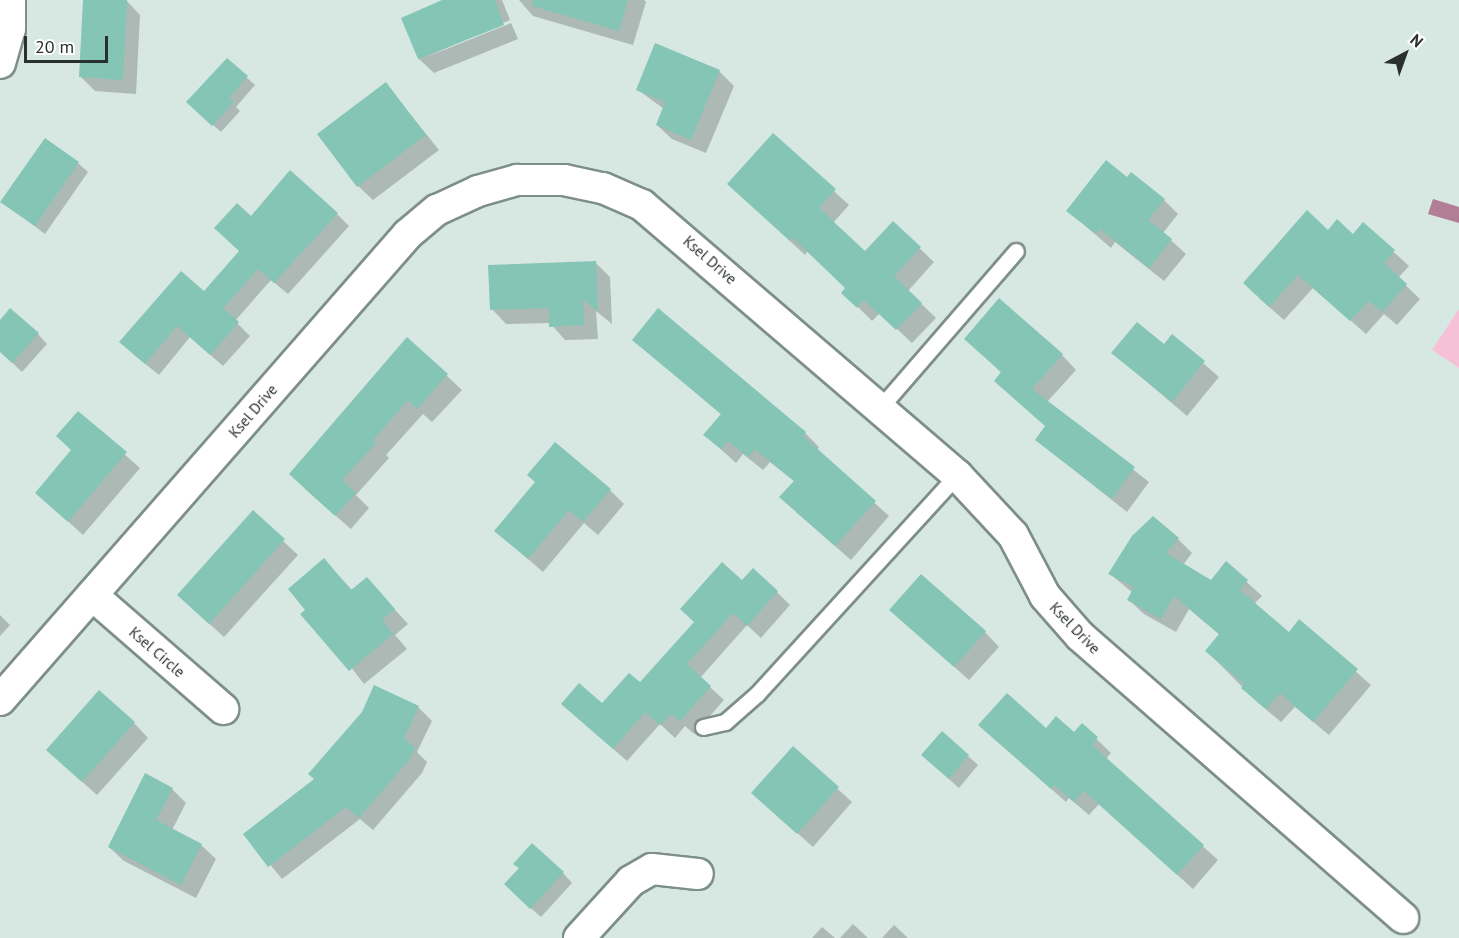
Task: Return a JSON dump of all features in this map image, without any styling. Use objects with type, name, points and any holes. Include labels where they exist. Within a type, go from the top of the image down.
[{"type":"street","points":[[0,63],[10,29],[10,0]]},
{"type":"street","name":"Ksel Drive","points":[[0,700],[408,234],[437,210],[478,190],[517,180],[564,180],[603,188],[642,205],[957,475],[1012,536],[1046,596],[1080,636],[1403,918]]},
{"type":"street","name":"Ksel Circle","points":[[92,594],[223,709]]},
{"type":"street","points":[[579,938],[631,881],[652,869],[698,874]]},
{"type":"lane","points":[[879,409],[1016,250]]},
{"type":"lane","points":[[703,726],[724,722],[757,694],[957,475]]},
{"type":"shaded area","points":[[1433,199],[1459,207],[1459,223],[1428,214]]},
{"type":"shaded area","points":[[1459,309],[1459,368],[1432,350]]},
{"type":"building","points":[[83,0],[127,0],[123,80],[79,77]]},
{"type":"building","points":[[442,0],[495,0],[504,25],[418,59],[401,18]]},
{"type":"building","points":[[532,0],[628,0],[619,31],[532,6]]},
{"type":"building","points":[[655,43],[720,70],[691,140],[656,125],[665,102],[636,90]]},
{"type":"building","points":[[227,58],[248,76],[229,98],[234,102],[212,126],[186,102]]},
{"type":"building","points":[[386,82],[426,135],[357,187],[317,134]]},
{"type":"building","points":[[773,133],[836,189],[819,208],[865,251],[893,221],[921,247],[894,276],[922,303],[896,330],[864,300],[857,308],[841,293],[845,288],[793,238],[790,241],[727,184]]},
{"type":"building","points":[[45,138],[79,162],[35,226],[0,202]]},
{"type":"building","points":[[1106,160],[1127,177],[1131,172],[1165,199],[1148,220],[1172,239],[1149,268],[1100,229],[1096,234],[1066,211]]},
{"type":"building","points":[[290,170],[338,213],[274,283],[258,269],[223,308],[239,322],[210,355],[177,326],[145,364],[119,342],[181,271],[204,291],[239,251],[214,228],[237,203],[251,216]]},
{"type":"building","points":[[1307,210],[1328,230],[1337,219],[1353,234],[1363,222],[1395,250],[1384,263],[1407,284],[1382,312],[1369,301],[1350,321],[1298,275],[1269,307],[1243,283]]},
{"type":"building","points":[[596,261],[598,312],[583,299],[584,325],[549,327],[549,308],[490,310],[488,265]]},
{"type":"building","points":[[999,298],[1063,354],[1032,389],[1135,467],[1112,499],[1035,440],[1045,426],[994,381],[1001,372],[964,339]]},
{"type":"building","points":[[10,308],[39,333],[12,363],[0,352],[0,320]]},
{"type":"building","points":[[658,308],[806,432],[803,436],[876,501],[835,546],[779,497],[794,481],[755,449],[748,457],[728,441],[721,449],[703,435],[721,414],[632,340]]},
{"type":"building","points":[[1137,322],[1164,344],[1172,334],[1205,361],[1172,402],[1111,353]]},
{"type":"building","points":[[407,337],[448,374],[417,409],[408,400],[373,440],[376,443],[342,480],[356,493],[335,516],[289,474]]},
{"type":"building","points":[[78,411],[127,452],[68,522],[35,493],[71,450],[56,436]]},
{"type":"building","points":[[555,442],[611,489],[583,522],[569,510],[528,559],[494,531],[535,482],[527,475]]},
{"type":"building","points":[[253,510],[285,539],[209,624],[177,595]]},
{"type":"building","points":[[1153,516],[1179,538],[1166,553],[1211,580],[1226,561],[1248,580],[1240,590],[1289,632],[1299,619],[1358,669],[1313,722],[1280,693],[1266,709],[1241,688],[1244,684],[1205,651],[1219,634],[1174,596],[1161,619],[1127,600],[1134,587],[1108,574],[1132,536]]},
{"type":"building","points":[[324,558],[351,590],[367,577],[395,609],[382,620],[393,634],[349,671],[300,614],[305,610],[288,589]]},
{"type":"building","points":[[722,562],[742,580],[753,568],[778,591],[747,626],[733,613],[687,664],[711,686],[680,721],[671,714],[660,725],[645,712],[613,749],[561,704],[579,683],[602,703],[629,673],[640,682],[694,622],[680,609]]},
{"type":"building","points":[[921,574],[986,631],[954,667],[889,610]]},
{"type":"building","points":[[374,685],[419,706],[404,738],[415,748],[409,760],[359,818],[346,807],[268,867],[243,834],[314,779],[308,774],[362,712]]},
{"type":"building","points":[[99,690],[135,722],[82,782],[46,750]]},
{"type":"building","points":[[1007,693],[1046,728],[1056,716],[1074,732],[1082,723],[1098,737],[1092,745],[1204,845],[1177,875],[1084,791],[1074,802],[1054,785],[1051,789],[978,725]]},
{"type":"building","points":[[942,731],[969,755],[949,779],[921,755]]},
{"type":"building","points":[[793,746],[839,787],[797,834],[751,793]]},
{"type":"building","points":[[145,773],[173,788],[156,820],[202,844],[181,885],[108,847]]},
{"type":"building","points":[[532,843],[564,872],[530,909],[504,884],[519,868],[513,864]]}]
